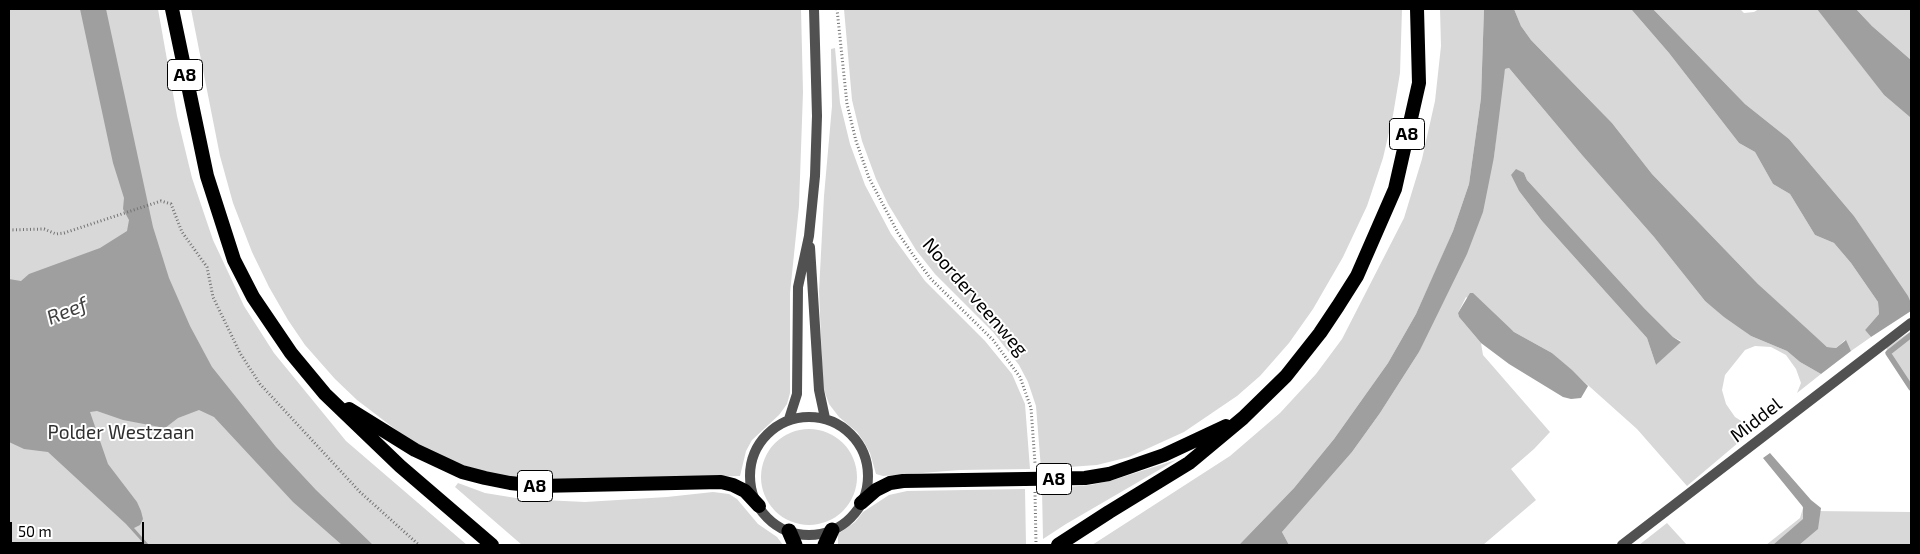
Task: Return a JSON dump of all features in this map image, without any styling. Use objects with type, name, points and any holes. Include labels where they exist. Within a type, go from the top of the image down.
[{"type":"highway","name":"A8","points":[[172,9],[207,176],[234,260],[253,297],[273,328],[325,394],[400,466],[492,545]]},
{"type":"highway","name":"A8","points":[[1058,545],[1190,463],[1243,418],[1286,376],[1320,333],[1357,276],[1395,189],[1419,83],[1417,9]]},
{"type":"highway","name":"A8","points":[[325,394],[415,450],[462,472],[485,478],[539,486],[721,482],[745,491],[759,506]]},
{"type":"highway","name":"A8","points":[[861,503],[876,490],[890,483],[903,481],[1085,478],[1109,474],[1164,455],[1243,418]]},
{"type":"highway","points":[[825,545],[832,530]]},
{"type":"street","points":[[789,419],[797,394],[798,287],[809,236],[815,176],[817,116],[814,9]]},
{"type":"street","points":[[809,236],[819,390],[825,418]]},
{"type":"street","name":"Middel","points":[[1622,545],[1911,323]]},
{"type":"street","points":[[809,416],[825,418],[841,425],[854,438],[863,453],[867,469],[867,487],[861,503],[851,518],[832,530],[792,538],[768,518],[759,506],[753,493],[750,471],[756,452],[766,435],[789,419],[809,416]]},
{"type":"path","name":"Noorderveenweg","points":[[837,9],[847,104],[856,141],[869,178],[898,233],[931,279],[993,340],[1020,377],[1031,408],[1035,469]]},
{"type":"path","points":[[9,230],[44,229],[56,234],[76,230],[161,200],[171,204],[182,232],[207,267],[213,297],[240,353],[260,384],[360,492],[419,545]]},
{"type":"path","points":[[1035,489],[1036,544]]},
{"type":"green space","name":"Polder Westzaan","points":[[9,9],[158,9],[177,116],[192,178],[213,240],[244,306],[274,353],[346,441],[467,545],[9,545]]},
{"type":"green space","points":[[191,9],[801,9],[803,92],[799,206],[790,293],[790,393],[787,404],[779,415],[752,440],[746,451],[740,476],[547,481],[515,478],[477,470],[441,457],[412,442],[357,400],[335,379],[305,345],[269,287],[252,252],[233,203],[220,156]]},
{"type":"green space","points":[[844,9],[1402,9],[1400,73],[1383,158],[1367,206],[1343,257],[1313,309],[1289,343],[1260,376],[1237,396],[1184,432],[1129,457],[1097,465],[1041,469],[1036,406],[1028,382],[1019,365],[993,332],[935,274],[916,250],[888,204],[876,179],[862,141],[852,100]]},
{"type":"green space","points":[[1440,9],[1484,9],[1481,98],[1469,184],[1453,231],[1437,268],[1416,314],[1388,363],[1334,439],[1294,488],[1239,545],[1092,545],[1230,456],[1280,413],[1316,374],[1342,339],[1404,218],[1422,159],[1435,101],[1441,46]]},
{"type":"green space","points":[[1514,9],[1631,9],[1669,53],[1739,143],[1755,152],[1773,184],[1790,194],[1815,235],[1834,243],[1851,263],[1878,302],[1879,314],[1865,330],[1871,337],[1851,351],[1845,340],[1836,348],[1827,347],[1804,327],[1758,284],[1652,174],[1612,123],[1531,40],[1521,26]]},
{"type":"green space","points":[[1653,9],[1740,9],[1744,13],[1754,12],[1759,9],[1817,9],[1821,13],[1884,95],[1911,118],[1911,303],[1854,216],[1789,139],[1745,104]]},
{"type":"green space","points":[[1856,9],[1911,9],[1911,60],[1872,26]]},
{"type":"green space","points":[[835,48],[840,103],[850,144],[865,185],[891,234],[925,281],[985,341],[1012,374],[1025,404],[1030,469],[960,470],[883,476],[876,474],[870,453],[864,442],[857,432],[839,417],[829,404],[823,387],[819,291],[824,196],[832,106],[831,49]]},
{"type":"green space","points":[[1509,68],[1654,237],[1705,301],[1751,336],[1787,351],[1800,362],[1821,374],[1797,393],[1801,383],[1796,369],[1786,355],[1771,347],[1755,346],[1745,350],[1725,375],[1722,390],[1726,404],[1735,417],[1746,424],[1758,426],[1687,486],[1637,429],[1552,353],[1514,332],[1466,297],[1458,313],[1459,317],[1481,343],[1483,355],[1550,432],[1511,469],[1536,500],[1483,545],[1289,545],[1282,532],[1352,452],[1380,413],[1419,352],[1494,157],[1505,69]],"holes":[[[1524,173],[1527,180],[1644,308],[1673,337],[1681,341],[1656,365],[1647,338],[1542,221],[1519,191],[1511,175]]]},
{"type":"green space","points":[[1911,331],[1911,386],[1886,348]]},
{"type":"green space","points":[[809,429],[827,433],[843,443],[853,459],[857,477],[853,495],[843,511],[827,521],[809,525],[791,521],[775,511],[765,495],[761,477],[765,459],[775,443],[791,433]]},
{"type":"green space","points":[[1176,460],[1043,539],[1042,489],[1091,485]]},
{"type":"green space","points":[[458,483],[485,493],[522,499],[585,502],[713,492],[729,494],[737,499],[758,524],[777,537],[783,545],[522,545],[455,487]]},
{"type":"green space","points":[[1025,489],[1026,545],[838,545],[838,534],[855,522],[863,512],[889,495],[907,491]]},
{"type":"green space","points":[[1800,499],[1811,511],[1911,512],[1911,545],[1766,545],[1800,518],[1803,508]]},
{"type":"green space","points":[[1667,523],[1687,545],[1639,545]]},
{"type":"water","name":"Reef","points":[[80,9],[106,9],[153,227],[169,278],[190,326],[212,367],[276,447],[316,490],[373,545],[342,545],[293,502],[214,417],[199,410],[178,418],[165,428],[123,420],[97,411],[90,412],[108,464],[137,502],[141,511],[143,519],[140,525],[134,528],[149,545],[145,545],[126,524],[48,452],[24,449],[9,442],[9,279],[21,281],[29,274],[100,248],[127,231],[129,220],[123,209],[124,198],[113,163]]},
{"type":"water","points":[[1484,9],[1514,9],[1521,26],[1531,40],[1612,123],[1652,174],[1758,284],[1827,347],[1836,348],[1846,340],[1851,351],[1821,374],[1800,362],[1787,351],[1751,336],[1724,317],[1705,301],[1654,237],[1509,68],[1505,69],[1494,157],[1483,212],[1467,254],[1419,352],[1380,413],[1352,452],[1282,532],[1289,545],[1239,545],[1294,488],[1334,439],[1388,363],[1416,314],[1453,231],[1469,184],[1481,98]]},
{"type":"water","points":[[1631,9],[1653,9],[1745,104],[1789,139],[1854,216],[1908,296],[1911,303],[1911,311],[1871,337],[1865,330],[1879,314],[1878,302],[1851,263],[1834,243],[1815,235],[1790,194],[1773,184],[1755,152],[1739,143],[1669,53]]},
{"type":"water","points":[[1817,9],[1856,9],[1872,26],[1911,60],[1911,118],[1884,95]]},
{"type":"water","points":[[1516,169],[1524,173],[1527,180],[1644,308],[1673,337],[1681,342],[1656,365],[1647,338],[1542,221],[1519,191],[1511,175]]},
{"type":"water","points":[[1470,293],[1473,293],[1514,332],[1552,353],[1572,370],[1588,386],[1581,398],[1571,399],[1563,397],[1509,364],[1481,343],[1459,317],[1458,313]]},
{"type":"water","points":[[1770,453],[1811,500],[1821,508],[1818,529],[1799,545],[1773,545],[1803,519],[1803,507],[1763,458]]},
{"type":"waterway","points":[[1911,335],[1888,353],[1911,388]]}]
